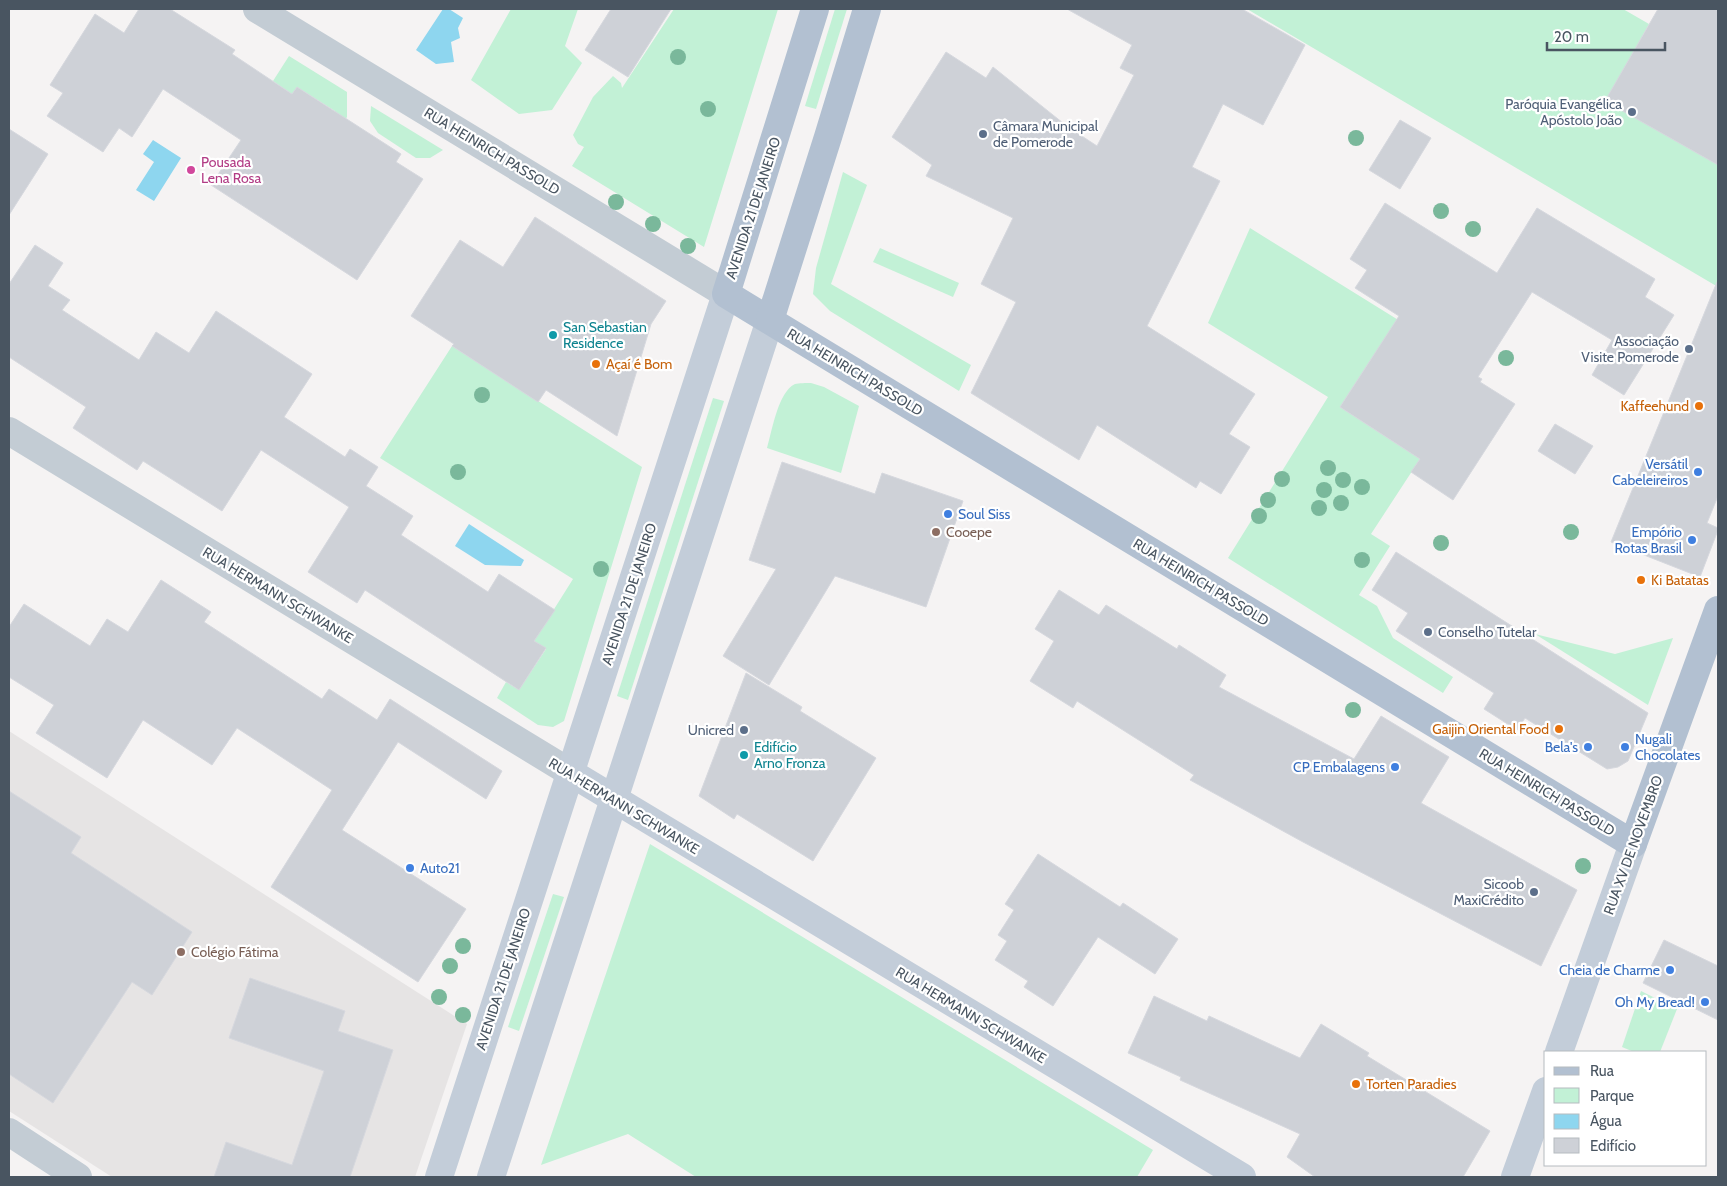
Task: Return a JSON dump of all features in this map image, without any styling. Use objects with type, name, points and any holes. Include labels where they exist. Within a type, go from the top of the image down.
[{"type":"main road","name":"AVENIDA 21 DE JANEIRO","points":[[439,1177],[726,294],[815,9]]},
{"type":"main road","points":[[491,1177],[770,320],[867,9]]},
{"type":"main road","name":"RUA HEINRICH PASSOLD","points":[[726,294],[1633,844]]},
{"type":"main road","name":"RUA XV DE NOVEMBRO","points":[[1559,1051],[1718,610]]},
{"type":"main road","name":"RUA HERMANN SCHWANKE","points":[[570,773],[1242,1177]]},
{"type":"main road","points":[[1515,1177],[1544,1097]]},
{"type":"street","name":"RUA HEINRICH PASSOLD","points":[[257,9],[726,294]]},
{"type":"street","name":"RUA HERMANN SCHWANKE","points":[[9,431],[570,773]]},
{"type":"street","points":[[9,1132],[78,1177]]},
{"type":"shaded area","name":"Colégio Fátima","points":[[9,731],[467,1024],[415,1177],[112,1177],[9,1111]]},
{"type":"green space","points":[[511,9],[578,9],[565,46],[582,63],[552,110],[519,114],[471,80]]},
{"type":"green space","points":[[674,9],[778,9],[704,247],[572,166],[584,147],[578,144],[573,135],[593,97],[613,76],[621,83],[622,88]]},
{"type":"green space","points":[[835,9],[847,9],[816,109],[805,106]]},
{"type":"green space","points":[[1247,9],[1623,9],[1649,24],[1606,101],[1718,165],[1718,287]]},
{"type":"green space","points":[[289,56],[347,92],[347,117],[335,135],[335,111],[297,87],[292,94],[273,81]]},
{"type":"green space","points":[[371,106],[443,150],[430,158],[416,158],[378,133],[370,121]]},
{"type":"green space","points":[[843,172],[867,185],[831,284],[971,365],[959,391],[830,311],[813,294],[816,268]]},
{"type":"green space","points":[[1250,228],[1437,344],[1372,358],[1340,407],[1420,459],[1371,534],[1390,546],[1359,595],[1377,606],[1393,638],[1453,677],[1443,693],[1228,558],[1328,397],[1208,323]]},
{"type":"green space","points":[[880,248],[959,283],[953,297],[873,262]]},
{"type":"green space","points":[[452,346],[642,467],[564,721],[553,727],[538,725],[497,698],[506,682],[519,690],[546,649],[534,641],[573,579],[380,458]]},
{"type":"green space","points":[[811,383],[824,387],[859,406],[841,473],[767,448],[776,413],[784,395],[795,384]]},
{"type":"green space","points":[[713,398],[724,401],[628,700],[617,696]]},
{"type":"green space","points":[[1535,634],[1615,654],[1673,638],[1648,705]]},
{"type":"green space","points":[[650,844],[1153,1150],[1137,1177],[696,1177],[628,1134],[541,1165]]},
{"type":"green space","points":[[553,894],[564,897],[519,1031],[508,1027]]},
{"type":"green space","points":[[1641,991],[1677,1009],[1660,1051],[1632,1051],[1622,1047]]},
{"type":"water","points":[[443,9],[449,9],[463,18],[458,28],[460,38],[451,42],[454,62],[436,64],[416,50]]},
{"type":"water","points":[[153,140],[181,158],[154,201],[136,190],[154,162],[143,154]]},
{"type":"water","points":[[469,524],[524,560],[521,566],[485,565],[455,546]]},
{"type":"building","points":[[139,9],[170,9],[235,50],[232,54],[292,94],[297,87],[401,154],[396,162],[423,179],[357,280],[211,185],[241,140],[163,89],[132,137],[119,128],[103,152],[47,116],[63,93],[50,85],[95,14],[124,33]]},
{"type":"building","points":[[611,9],[671,9],[628,77],[585,50]]},
{"type":"building","points":[[1067,9],[1242,9],[1305,45],[1263,125],[1223,104],[1192,167],[1220,181],[1147,326],[1255,394],[1229,434],[1250,447],[1221,494],[1200,481],[1196,488],[1097,425],[1079,460],[971,393],[1016,302],[981,284],[1013,218],[926,176],[932,165],[892,137],[946,52],[986,78],[993,67],[1068,127],[1097,146],[1134,75],[1120,68],[1132,45]]},
{"type":"building","points":[[1658,9],[1718,9],[1718,165],[1605,101]]},
{"type":"building","points":[[1400,120],[1431,138],[1400,189],[1369,170]]},
{"type":"building","points":[[9,129],[48,154],[9,215]]},
{"type":"building","points":[[1385,203],[1497,273],[1537,208],[1655,279],[1645,297],[1674,315],[1624,395],[1592,375],[1612,340],[1532,292],[1478,377],[1482,379],[1480,382],[1515,404],[1453,500],[1411,472],[1420,459],[1340,407],[1399,316],[1355,288],[1367,270],[1350,259]]},
{"type":"building","name":"San Sebastian Residence","points":[[535,217],[666,301],[651,324],[617,436],[546,390],[538,402],[452,346],[454,344],[411,316],[460,240],[503,267]]},
{"type":"building","points":[[35,245],[63,263],[48,286],[70,300],[62,310],[139,360],[156,332],[189,353],[216,311],[312,374],[284,417],[345,457],[350,449],[378,467],[366,486],[413,516],[401,535],[488,592],[499,574],[555,610],[534,641],[546,648],[519,690],[365,590],[357,603],[308,572],[349,507],[261,450],[222,511],[143,461],[137,470],[73,428],[86,407],[9,357],[9,284]]},
{"type":"building","points":[[1717,282],[1718,496],[1707,523],[1718,528],[1718,530],[1700,577],[1611,542]]},
{"type":"building","points":[[1555,424],[1593,446],[1575,474],[1538,451]]},
{"type":"building","points":[[782,462],[875,494],[882,473],[963,501],[926,607],[835,576],[769,685],[723,656],[776,569],[749,560]]},
{"type":"building","points":[[1396,552],[1648,713],[1628,761],[1618,767],[1607,769],[1525,718],[1517,730],[1484,709],[1494,693],[1396,631],[1408,613],[1372,590]]},
{"type":"building","points":[[161,580],[211,612],[204,622],[322,699],[329,689],[377,720],[390,699],[502,771],[486,799],[398,742],[342,830],[466,909],[418,982],[271,887],[332,790],[237,728],[212,765],[143,720],[107,778],[36,733],[54,705],[9,677],[9,627],[24,604],[90,646],[107,619],[128,632]]},
{"type":"building","points":[[1059,590],[1099,615],[1106,605],[1177,649],[1179,645],[1226,675],[1219,687],[1354,759],[1381,716],[1449,757],[1421,803],[1577,890],[1541,966],[1303,842],[1190,780],[1194,775],[1077,701],[1073,708],[1030,681],[1054,641],[1035,629]]},
{"type":"building","points":[[746,673],[802,707],[800,711],[876,758],[813,861],[737,814],[734,819],[699,796]]},
{"type":"building","points":[[9,791],[81,837],[71,853],[192,932],[152,995],[132,982],[53,1103],[9,1074]]},
{"type":"building","points":[[1038,854],[1120,907],[1123,903],[1178,939],[1155,974],[1098,937],[1053,1006],[1024,987],[1028,981],[995,960],[1007,941],[998,935],[1014,910],[1005,904]]},
{"type":"building","points":[[1664,940],[1718,966],[1718,1020],[1643,983]]},
{"type":"building","points":[[250,978],[345,1011],[338,1031],[393,1050],[350,1177],[214,1177],[226,1142],[292,1165],[324,1071],[229,1038]]},
{"type":"building","name":"Torten Paradies","points":[[1154,996],[1207,1021],[1209,1016],[1300,1058],[1321,1024],[1369,1053],[1367,1056],[1490,1131],[1463,1177],[1315,1177],[1287,1157],[1300,1134],[1180,1080],[1181,1077],[1128,1053]]},
{"type":"place","name":"Paróquia Evangélica Apóstolo João","points":[[1632,112]]},
{"type":"place","name":"Câmara Municipal de Pomerode","points":[[983,134]]},
{"type":"place","name":"Pousada Lena Rosa","points":[[191,170]]},
{"type":"place","name":"San Sebastian Residence","points":[[553,335]]},
{"type":"place","name":"Associação Visite Pomerode","points":[[1689,349]]},
{"type":"place","name":"Açaí é Bom","points":[[596,364]]},
{"type":"place","name":"Kaffeehund","points":[[1699,406]]},
{"type":"place","name":"Versátil Cabeleireiros","points":[[1698,472]]},
{"type":"place","name":"Soul Siss","points":[[948,514]]},
{"type":"place","name":"Cooepe","points":[[936,532]]},
{"type":"place","name":"Empório Rotas Brasil","points":[[1692,540]]},
{"type":"place","name":"Ki Batatas","points":[[1641,580]]},
{"type":"place","name":"Conselho Tutelar","points":[[1428,632]]},
{"type":"place","name":"Gaijin Oriental Food","points":[[1559,729]]},
{"type":"place","name":"Unicred","points":[[744,730]]},
{"type":"place","name":"Bela's","points":[[1588,747]]},
{"type":"place","name":"Nugali Chocolates","points":[[1625,747]]},
{"type":"place","name":"Edifício Arno Fronza","points":[[744,755]]},
{"type":"place","name":"CP Embalagens","points":[[1395,767]]},
{"type":"place","name":"Auto21","points":[[410,868]]},
{"type":"place","name":"Sicoob MaxiCrédito","points":[[1534,892]]},
{"type":"place","name":"Colégio Fátima","points":[[181,952]]},
{"type":"place","name":"Cheia de Charme","points":[[1670,970]]},
{"type":"place","name":"Oh My Bread!","points":[[1705,1002]]},
{"type":"place","name":"Torten Paradies","points":[[1356,1084]]}]
